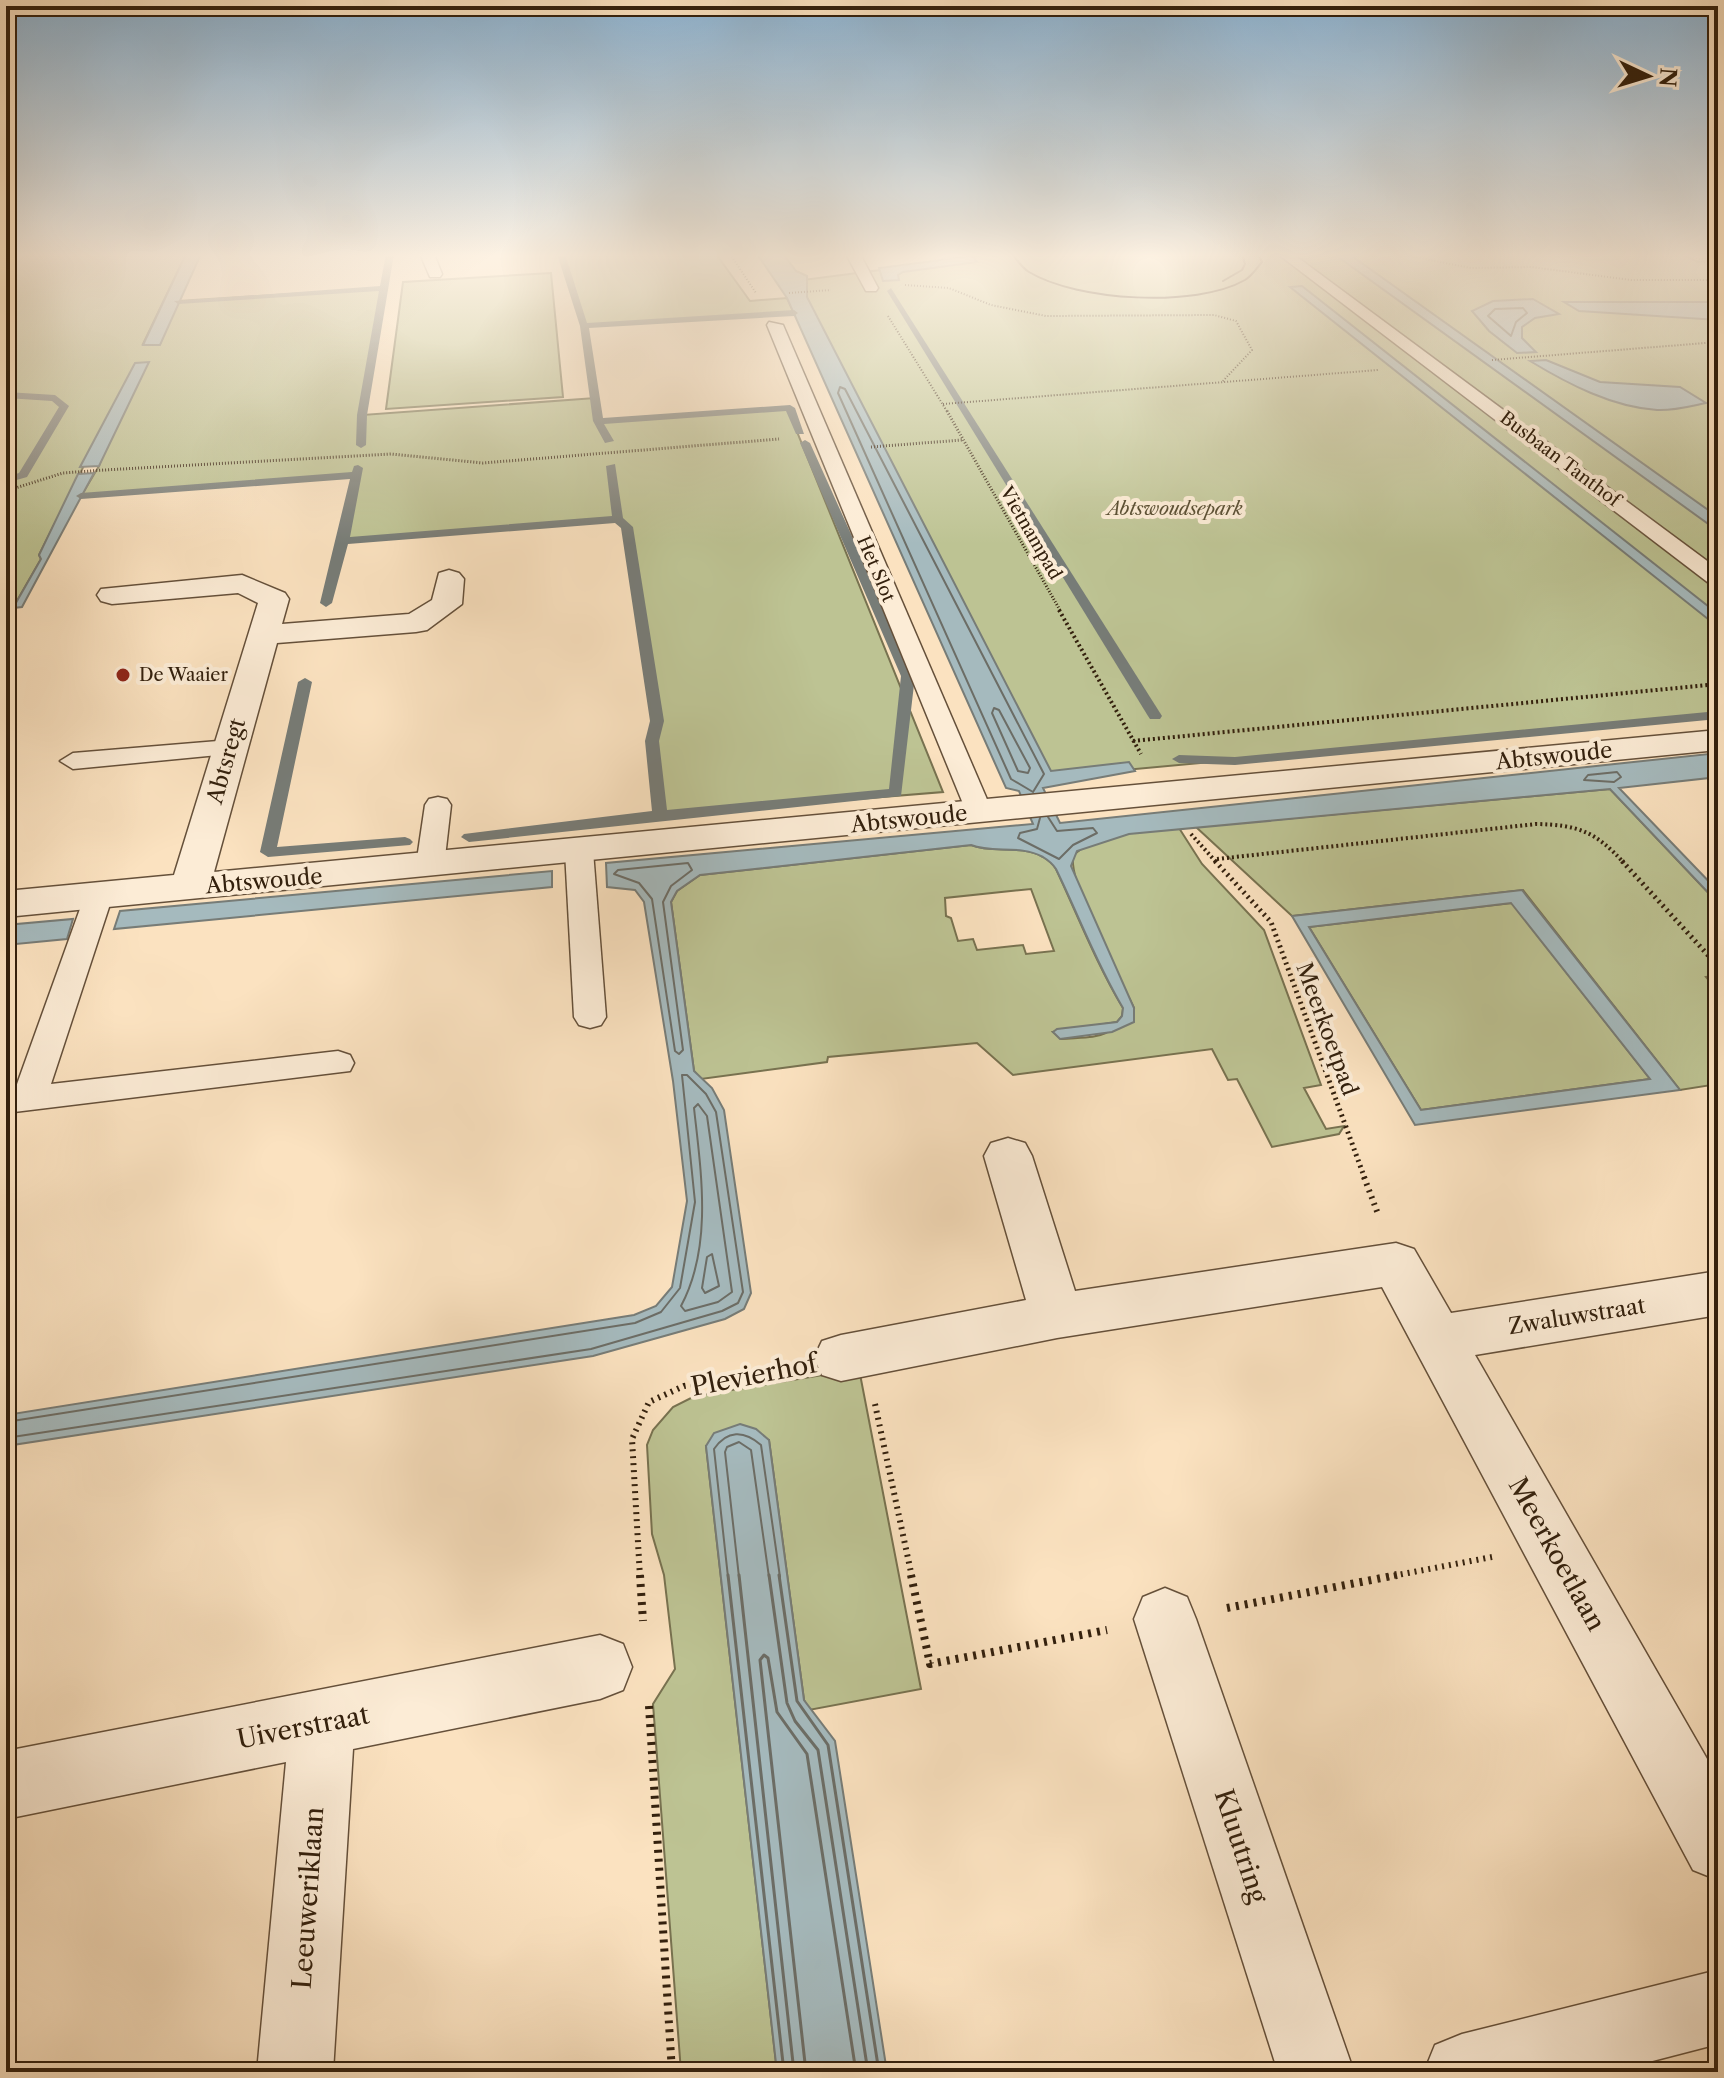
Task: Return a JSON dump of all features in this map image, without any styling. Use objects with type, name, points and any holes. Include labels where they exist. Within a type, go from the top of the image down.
[{"type":"street","points":[[263,635],[416,623],[447,604],[449,579]]},
{"type":"street","name":"Abtsregt","points":[[112,595],[242,584],[274,599],[190,887]]},
{"type":"street","name":"Abtswoude","points":[[6,904],[430,866],[1718,740]]},
{"type":"street","points":[[1008,1156],[1057,1316]]},
{"type":"street","name":"Plevierhof","points":[[841,1358],[1057,1316],[1396,1264]]},
{"type":"street","name":"Meerkoetlaan","points":[[1396,1264],[1718,1845]]},
{"type":"street","name":"Zwaluwstraat","points":[[1437,1338],[1718,1293]]},
{"type":"street","name":"Kluutring","points":[[1165,1619],[1316,2072]]},
{"type":"street","name":"Uiverstraat","points":[[6,1785],[322,1724],[624,1679]]},
{"type":"street","name":"Leeuweriklaan","points":[[295,2072],[322,1724]]},
{"type":"street","points":[[1462,2072],[1718,2007]]},
{"type":"lane","name":"Het Slot","points":[[786,351],[820,436],[996,810]]},
{"type":"lane","name":"Busbaan Tanthof","points":[[1414,351],[1718,579]]},
{"type":"lane","points":[[73,761],[230,748]]},
{"type":"lane","points":[[430,866],[438,805]]},
{"type":"lane","points":[[579,851],[590,1017]]},
{"type":"lane","points":[[99,895],[17,1100],[338,1063]]},
{"type":"path","name":"Vietnampad","points":[[910,351],[1165,792]]},
{"type":"path","points":[[1222,382],[1251,351]]},
{"type":"path","points":[[1506,359],[1606,351]]},
{"type":"path","points":[[943,404],[1385,369]]},
{"type":"path","points":[[6,491],[63,473],[104,470],[391,454],[483,463],[820,436]]},
{"type":"path","points":[[857,448],[962,440]]},
{"type":"path","points":[[1133,741],[1718,684]]},
{"type":"path","points":[[1216,860],[1536,824],[1572,825],[1605,842],[1718,966]]},
{"type":"path","name":"Meerkoetpad","points":[[1188,830],[1271,922],[1396,1264]]},
{"type":"path","name":"Plevierhof","points":[[624,1679],[645,1644],[632,1439],[649,1402],[684,1386],[841,1358]]},
{"type":"path","points":[[624,1679],[672,2072]]},
{"type":"green space","points":[[6,351],[374,351],[363,415],[595,398],[599,421],[787,407],[943,792],[660,815],[652,741],[656,721],[626,527],[618,519],[343,541],[355,475],[81,496],[99,466],[135,364],[39,555],[41,559],[6,620]]},
{"type":"green space","points":[[394,351],[559,351],[563,397],[386,409]]},
{"type":"green space","name":"Abtswoudsepark","points":[[826,351],[1718,351],[1718,715],[1017,780]]},
{"type":"green space","points":[[1610,789],[1718,903],[1718,975],[1706,977],[1718,991],[1718,1084],[1680,1090],[1523,890],[1292,916],[1196,827]]},
{"type":"green space","points":[[1179,828],[1202,864],[1264,930],[1321,1085],[1304,1088],[1326,1129],[1344,1126],[1339,1134],[1272,1147],[1237,1079],[1228,1080],[1212,1049],[1013,1075],[977,1043],[828,1057],[827,1062],[701,1079],[694,1071],[671,902],[677,891],[700,875],[971,845],[1034,853],[1047,859],[1056,869],[1123,1008],[1117,1022],[1053,1032],[1061,1039],[1086,1037],[1109,1031],[1134,1008],[1087,909],[1074,870],[1073,856],[1108,837]],"holes":[[[1031,889],[1054,951],[1026,954],[1023,945],[977,950],[973,939],[958,941],[951,918],[946,916],[945,898]]]},
{"type":"green space","points":[[1512,903],[1650,1079],[1421,1110],[1309,927]]},
{"type":"green space","points":[[859,1369],[921,1689],[809,1710],[804,1700],[769,1440],[706,1446],[777,2072],[681,2072],[653,1704],[675,1669],[664,1575],[652,1534],[647,1445],[653,1430],[673,1407],[695,1396]]},
{"type":"water","points":[[811,351],[835,351],[1051,771],[1129,762],[1135,771],[1043,788],[1060,823],[1718,753],[1718,777],[1619,788],[1718,891],[1718,903],[1610,789],[1129,834],[1077,851],[1071,866],[1134,1008],[1134,1022],[1112,1032],[1060,1039],[1053,1032],[1057,1029],[1117,1022],[1123,1008],[1056,869],[1043,857],[1025,851],[971,845],[700,875],[677,891],[671,902],[694,1071],[712,1088],[724,1110],[751,1293],[744,1309],[725,1319],[593,1356],[6,1446],[6,1415],[634,1315],[656,1306],[672,1287],[687,1201],[673,1081],[644,902],[635,890],[607,887],[606,863],[1033,824],[1019,791],[1006,788]]},
{"type":"water","points":[[1371,351],[1384,351],[1718,614],[1718,627]]},
{"type":"water","points":[[1468,351],[1485,351],[1718,517],[1718,531]]},
{"type":"water","points":[[1546,360],[1600,382],[1680,387],[1706,403],[1663,410],[1624,404],[1575,386],[1530,361]]},
{"type":"water","points":[[149,362],[99,466],[80,467],[135,363]]},
{"type":"water","points":[[94,473],[22,607],[13,608],[41,559],[39,555],[78,474]]},
{"type":"water","points":[[552,871],[552,887],[114,929],[120,911]]},
{"type":"water","points":[[1522,890],[1680,1090],[1415,1125],[1292,916]],"holes":[[[1511,903],[1650,1079],[1421,1110],[1309,927]]]},
{"type":"water","points":[[73,919],[67,939],[6,945],[6,925]]},
{"type":"water","points":[[740,1424],[756,1429],[769,1440],[804,1700],[835,1741],[887,2072],[777,2072],[706,1446],[714,1433]]},
{"type":"waterway","points":[[361,445],[362,415],[373,351]]},
{"type":"waterway","points":[[588,351],[598,421]]},
{"type":"waterway","points":[[928,351],[1155,716]]},
{"type":"waterway","points":[[6,395],[55,398],[64,406],[23,475],[6,480]]},
{"type":"waterway","points":[[598,421],[790,408],[800,432]]},
{"type":"waterway","points":[[598,421],[609,441]]},
{"type":"waterway","points":[[660,815],[896,793],[908,676],[805,443]]},
{"type":"waterway","points":[[611,466],[618,519]]},
{"type":"waterway","points":[[343,541],[358,468]]},
{"type":"waterway","points":[[81,496],[356,475]]},
{"type":"waterway","points":[[6,519],[11,520],[6,529]]},
{"type":"waterway","points":[[343,541],[618,519]]},
{"type":"waterway","points":[[618,519],[627,527],[657,721],[652,741],[660,815]]},
{"type":"waterway","points":[[326,603],[343,541]]},
{"type":"waterway","points":[[305,682],[268,852],[405,842]]},
{"type":"waterway","points":[[1179,759],[1235,761],[1718,715]]},
{"type":"waterway","points":[[469,837],[660,815]]},
{"type":"place","name":"De Waaier","points":[[123,675]]}]
